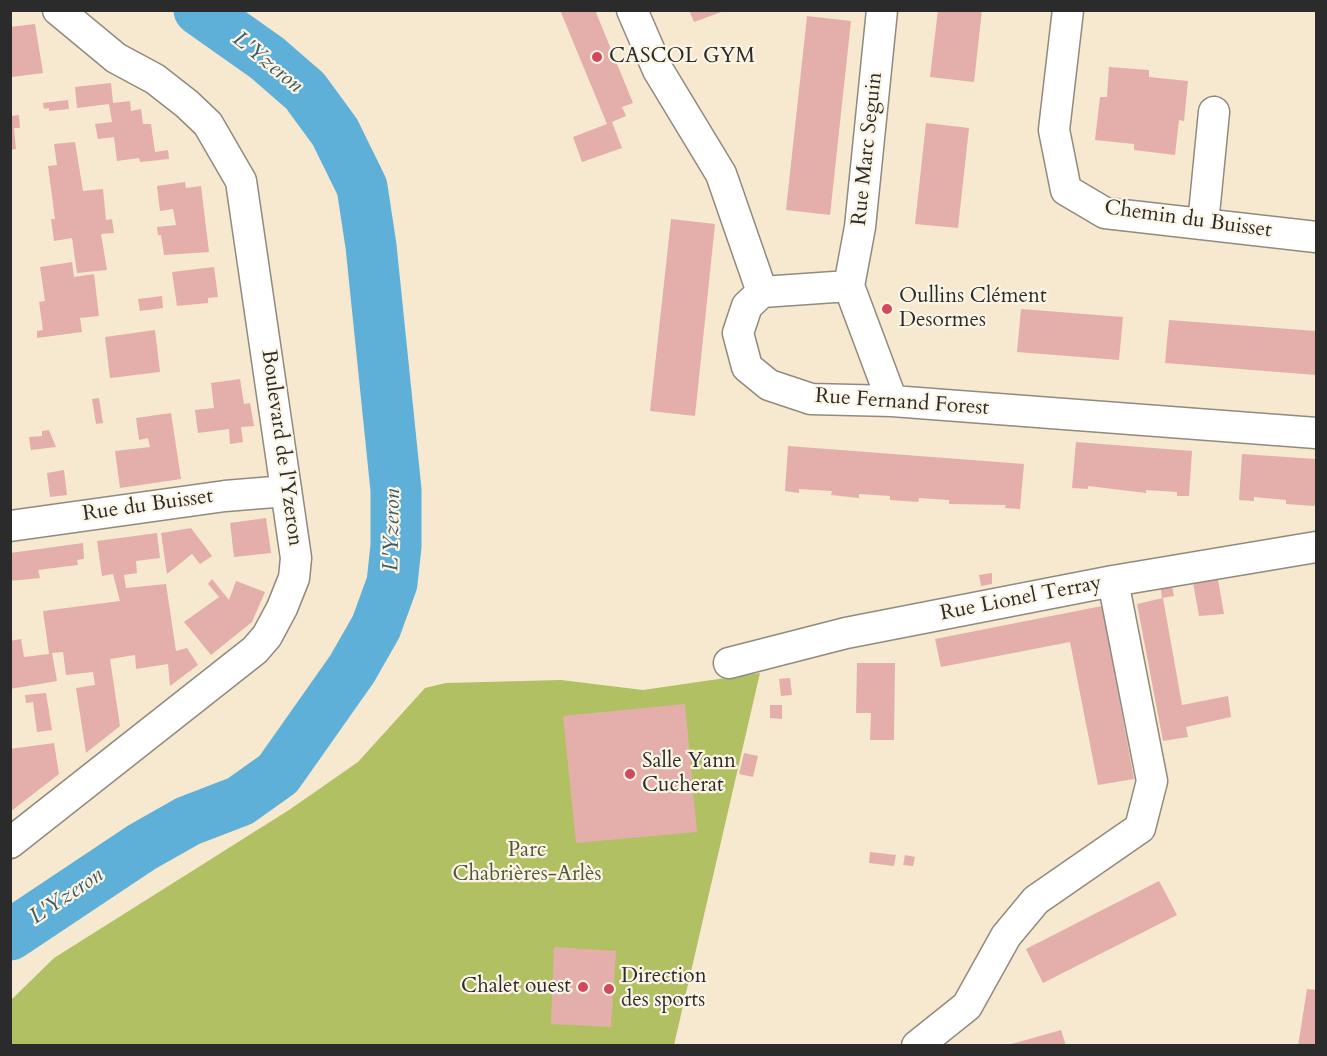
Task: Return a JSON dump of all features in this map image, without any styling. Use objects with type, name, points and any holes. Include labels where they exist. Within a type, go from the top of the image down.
[{"type":"street","name":"Boulevard de l'Yzeron","points":[[10,843],[255,650],[267,636],[294,578],[296,558],[247,210],[236,172],[208,124],[188,104],[155,79],[116,58],[57,10]]},
{"type":"street","points":[[632,10],[658,70],[721,174],[762,292],[849,286],[892,401]]},
{"type":"street","name":"Rue Marc Seguin","points":[[849,286],[860,228],[882,10]]},
{"type":"street","name":"Chemin du Buisset","points":[[1068,10],[1054,130],[1066,190],[1105,213],[1317,237]]},
{"type":"street","points":[[1203,224],[1214,112]]},
{"type":"street","name":"Rue Fernand Forest","points":[[762,292],[747,306],[738,333],[747,367],[769,385],[811,399],[892,401],[1317,433]]},
{"type":"street","name":"Rue du Buisset","points":[[10,526],[225,496],[286,491]]},
{"type":"street","name":"Rue Lionel Terray","points":[[729,663],[814,640],[1113,581],[1317,547]]},
{"type":"street","points":[[918,1046],[967,1006],[1006,936],[1036,900],[1140,828],[1152,781],[1113,581]]},
{"type":"green space","name":"Parc Chabrières-Arlès","points":[[760,673],[674,1045],[11,1046],[11,1000],[54,958],[289,810],[358,762],[425,688],[446,683],[561,680],[643,690]]},
{"type":"building","name":"CASCOL GYM","points":[[560,10],[595,10],[633,103],[622,107],[626,116],[612,122],[622,148],[582,162],[573,137],[607,124]]},
{"type":"building","points":[[689,10],[724,10],[724,11],[694,22]]},
{"type":"building","points":[[938,10],[982,10],[974,82],[930,77]]},
{"type":"building","points":[[807,16],[851,21],[830,215],[786,210]]},
{"type":"building","points":[[35,24],[43,73],[12,77],[10,27]]},
{"type":"building","points":[[1109,67],[1149,70],[1149,77],[1188,81],[1184,121],[1179,120],[1175,155],[1134,150],[1134,144],[1095,140],[1100,97],[1107,97]]},
{"type":"building","points":[[111,83],[113,103],[130,101],[131,111],[141,109],[143,124],[151,124],[155,152],[168,150],[169,159],[140,162],[139,158],[117,161],[114,137],[98,139],[95,124],[112,122],[109,104],[77,108],[75,87]]},
{"type":"building","points":[[68,100],[69,109],[49,111],[49,108],[44,109],[43,103]]},
{"type":"building","points":[[19,115],[20,128],[14,128],[16,149],[10,150],[10,116]]},
{"type":"building","points":[[926,123],[969,128],[958,228],[915,224]]},
{"type":"building","points":[[75,142],[83,191],[103,189],[106,220],[112,219],[114,233],[101,234],[107,270],[77,273],[72,238],[54,241],[51,219],[55,219],[48,166],[57,165],[54,144]]},
{"type":"building","points":[[185,182],[186,188],[201,186],[209,252],[164,255],[161,235],[158,235],[157,227],[176,225],[173,209],[160,211],[157,186]]},
{"type":"building","points":[[671,219],[715,224],[695,416],[650,411]]},
{"type":"building","points":[[72,262],[74,277],[94,274],[99,316],[80,318],[82,332],[37,338],[37,331],[43,330],[39,302],[45,301],[40,267]]},
{"type":"building","points":[[214,267],[218,297],[208,298],[208,303],[177,306],[172,272]]},
{"type":"building","points":[[162,296],[163,308],[140,311],[138,299]]},
{"type":"building","points":[[1021,309],[1123,317],[1119,360],[1017,352]]},
{"type":"building","points":[[1169,320],[1316,331],[1316,375],[1165,363]]},
{"type":"building","points":[[155,330],[160,372],[110,378],[105,337]]},
{"type":"building","points":[[240,379],[244,404],[250,403],[254,426],[241,427],[243,442],[230,444],[229,429],[198,433],[195,410],[214,408],[211,383]]},
{"type":"building","points":[[99,398],[103,423],[96,424],[92,399]]},
{"type":"building","points":[[171,413],[181,479],[120,488],[115,451],[150,447],[148,438],[139,440],[136,418]]},
{"type":"building","points":[[49,430],[56,447],[31,450],[29,437],[42,436],[42,431]]},
{"type":"building","points":[[1076,442],[1192,451],[1189,496],[1177,496],[1177,492],[1146,490],[1146,493],[1088,486],[1088,489],[1072,488]]},
{"type":"building","points":[[788,446],[1024,464],[1020,509],[1005,508],[1006,505],[949,504],[949,500],[919,498],[918,502],[890,500],[890,496],[859,494],[859,498],[831,495],[832,491],[799,489],[799,493],[785,491]]},
{"type":"building","points":[[1242,454],[1316,459],[1316,503],[1314,506],[1286,504],[1286,500],[1254,497],[1254,501],[1239,500]]},
{"type":"building","points":[[64,470],[67,495],[50,497],[47,473]]},
{"type":"building","points":[[266,518],[271,553],[234,557],[230,523]]},
{"type":"building","points":[[191,528],[212,556],[200,564],[192,554],[167,574],[161,533]]},
{"type":"building","points":[[157,533],[160,558],[136,561],[137,573],[124,575],[126,588],[166,584],[176,651],[187,648],[198,665],[170,686],[168,664],[136,669],[135,655],[110,659],[120,726],[86,753],[76,688],[95,685],[93,672],[66,675],[63,652],[52,653],[57,681],[10,689],[10,641],[21,639],[24,657],[49,654],[43,611],[120,601],[113,574],[102,576],[97,541]]},
{"type":"building","points":[[83,543],[84,559],[77,560],[78,565],[38,570],[40,578],[10,581],[10,553]]},
{"type":"building","points":[[992,573],[992,584],[981,586],[979,575]]},
{"type":"building","points":[[1217,574],[1224,614],[1199,616],[1192,577]]},
{"type":"building","points":[[212,579],[229,600],[236,581],[265,592],[252,622],[211,655],[184,622],[219,597],[208,584]]},
{"type":"building","points":[[1171,581],[1174,596],[1162,598],[1160,583]]},
{"type":"building","points":[[1163,598],[1182,705],[1228,696],[1231,717],[1186,727],[1188,737],[1163,741],[1137,604]]},
{"type":"building","points":[[1102,606],[1134,779],[1098,785],[1070,642],[941,667],[935,639]]},
{"type":"building","points":[[857,663],[895,663],[894,740],[870,740],[871,713],[856,713]]},
{"type":"building","points":[[790,678],[792,695],[781,696],[779,679]]},
{"type":"building","points":[[46,693],[52,730],[37,732],[33,702],[26,703],[25,695]]},
{"type":"building","name":"Salle Yann Cucherat","points":[[685,704],[697,832],[576,843],[563,716]]},
{"type":"building","points":[[770,705],[782,705],[782,719],[770,718]]},
{"type":"building","points":[[54,743],[59,774],[10,812],[10,749]]},
{"type":"building","points":[[744,753],[758,756],[753,777],[739,774]]},
{"type":"building","points":[[870,852],[896,855],[894,866],[869,863]]},
{"type":"building","points":[[905,855],[915,857],[913,866],[903,865]]},
{"type":"building","points":[[1159,881],[1177,915],[1043,983],[1026,949]]},
{"type":"building","name":"Chalet ouest","points":[[554,947],[616,951],[611,1027],[551,1024]]},
{"type":"building","points":[[1307,989],[1316,990],[1316,1046],[1298,1046]]},
{"type":"building","points":[[1061,1030],[1066,1046],[1008,1046],[1008,1045]]},
{"type":"waterway","name":"L'Yzeron","points":[[10,935],[142,847],[188,821],[240,801],[278,774],[352,669],[376,627],[392,583],[396,546],[396,490],[371,246],[362,187],[335,132],[305,91],[267,58],[199,10]]},
{"type":"place","name":"CASCOL GYM","points":[[597,57]]},
{"type":"place","name":"Oullins Clément Desormes","points":[[887,309]]},
{"type":"place","name":"Salle Yann Cucherat","points":[[630,774]]},
{"type":"place","name":"Chalet ouest","points":[[583,987]]},
{"type":"place","name":"Direction des sports","points":[[609,989]]}]
